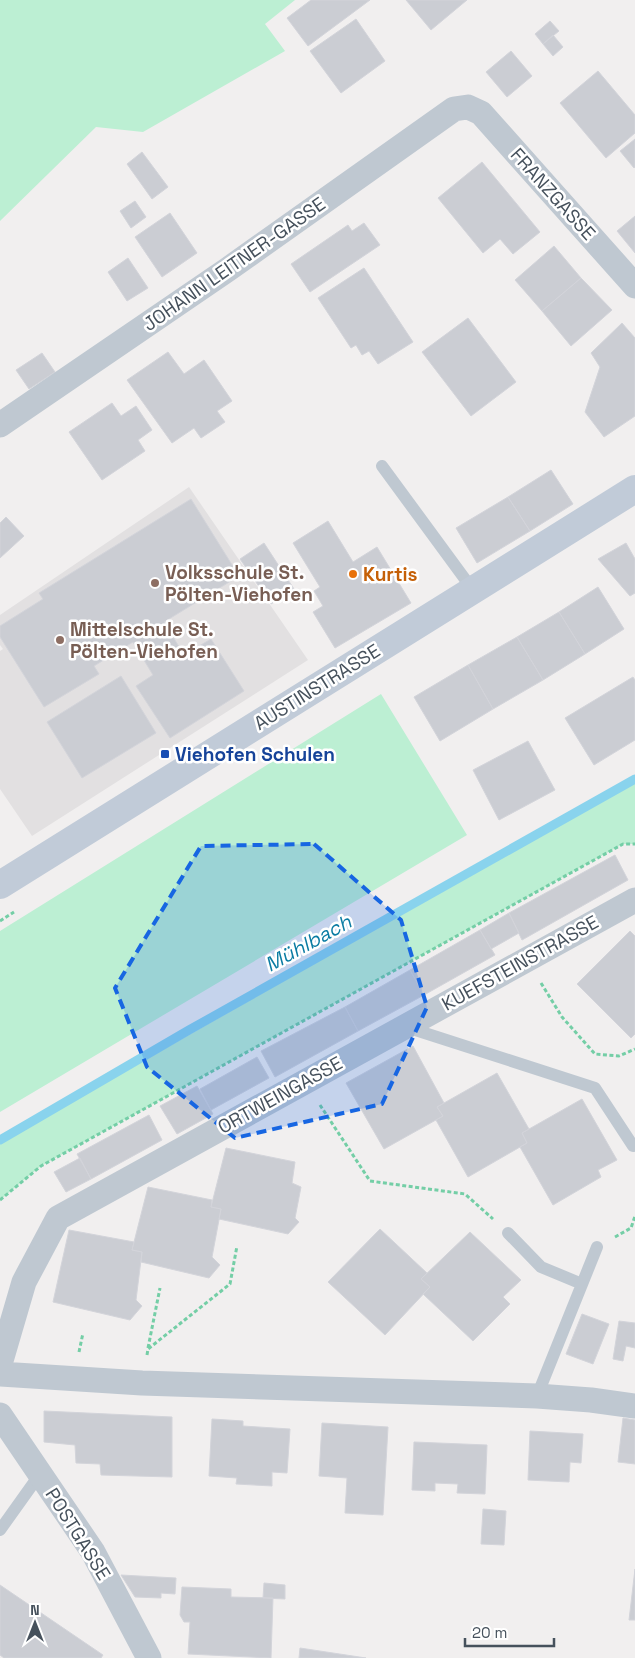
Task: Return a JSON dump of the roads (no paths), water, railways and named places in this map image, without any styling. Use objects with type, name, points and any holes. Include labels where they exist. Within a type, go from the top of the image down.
[{"type":"main road","name":"AUSTINSTRASSE","points":[[0,885],[635,489]]},
{"type":"street","name":"FRANZGASSE","points":[[468,107],[481,113],[635,286]]},
{"type":"street","name":"JOHANN LEITNER-GASSE","points":[[0,425],[227,270],[454,109],[468,107]]},
{"type":"street","name":"KUEFSTEINSTRASSE","points":[[404,1026],[635,900]]},
{"type":"street","name":"ORTWEINGASSE","points":[[0,1364],[24,1282],[58,1218],[404,1026]]},
{"type":"street","points":[[0,1374],[142,1383],[537,1396],[591,1400],[635,1406]]},
{"type":"street","name":"POSTGASSE","points":[[0,1415],[93,1552],[149,1658]]},
{"type":"lane","points":[[382,466],[473,590]]},
{"type":"lane","points":[[404,1026],[595,1088],[633,1146]]},
{"type":"lane","points":[[508,1232],[541,1267],[582,1284]]},
{"type":"lane","points":[[537,1396],[597,1247]]},
{"type":"lane","points":[[0,1530],[40,1474]]},
{"type":"waterway","name":"Mühlbach","points":[[0,1140],[189,1030],[635,779]]},
{"type":"place","name":"Kurtis","points":[[353,574]]},
{"type":"place","name":"Volksschule St. Pölten-Viehofen","points":[[155,583]]},
{"type":"place","name":"Mittelschule St. Pölten-Viehofen","points":[[60,640]]},
{"type":"place","name":"Viehofen Schulen","points":[[165,754]]}]
